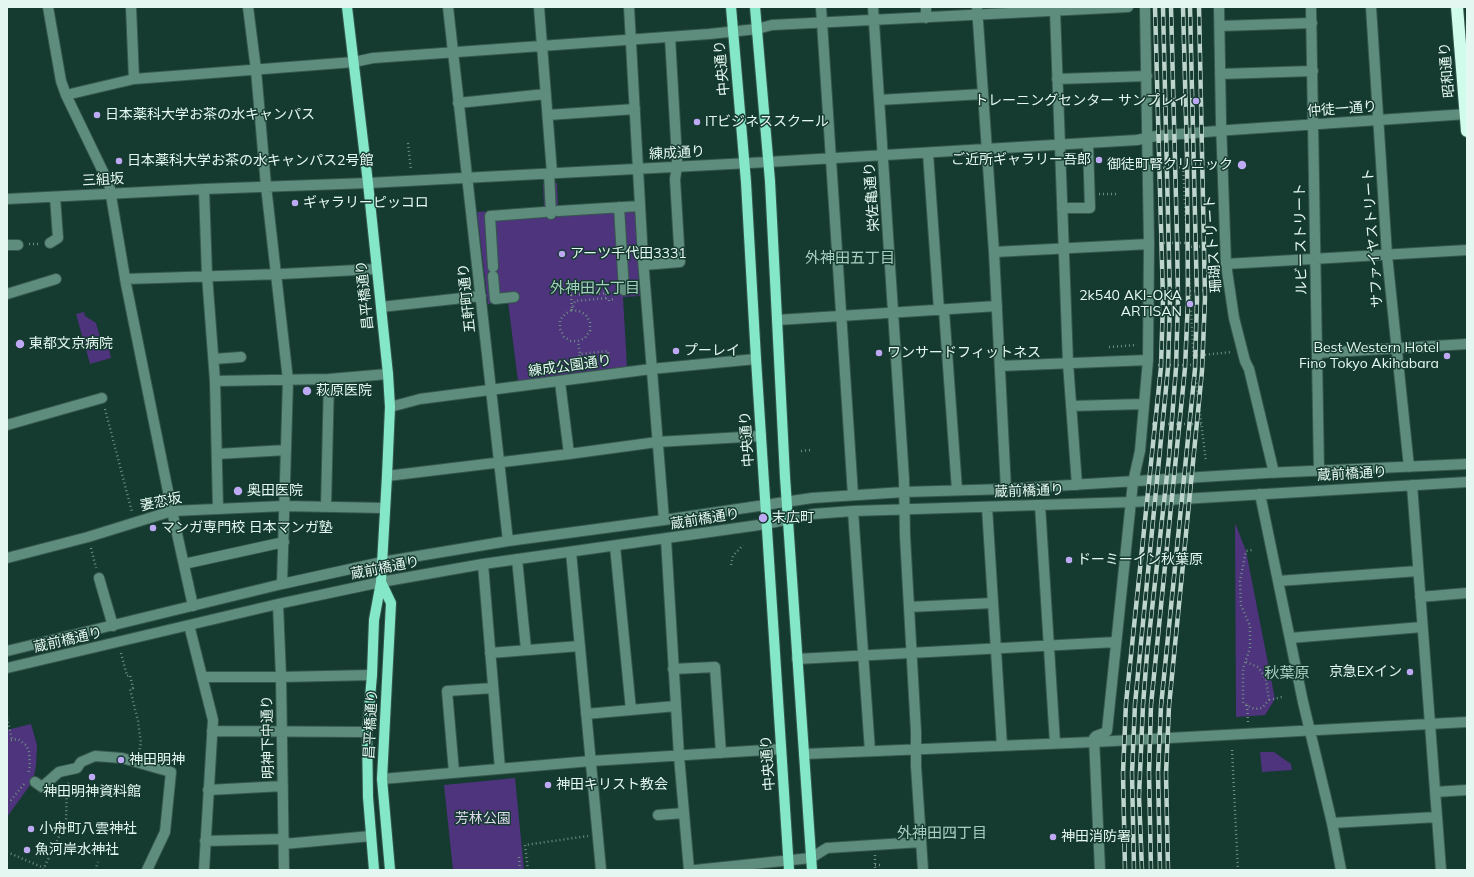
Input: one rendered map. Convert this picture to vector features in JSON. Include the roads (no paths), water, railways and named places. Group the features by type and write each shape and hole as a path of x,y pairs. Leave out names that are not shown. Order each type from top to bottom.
{"highway":[{"name":"昭和通り","path":"1457,7 1467,131"}],"main road":[{"name":"昌平橋通り","path":"347,7 368,182 388,374 390,407 381,582 374,620 372,674 367,732 368,798 374,870"},
{"name":"中央通り","path":"731,7 744,164 788,865"},
{"path":"755,7 768,162 788,519 812,870"},
{"name":"昌平橋通り","path":"381,582 391,603 382,778 390,870"}],"street":[{"path":"48,7 61,81 66,95 109,184 125,278 172,511 193,606"},
{"path":"131,7 134,79"},
{"path":"248,7 256,70 266,186 288,380 282,584"},
{"name":"五軒町通り","path":"448,7 508,541"},
{"path":"539,7 548,115 551,212"},
{"path":"629,7 651,369 664,520"},
{"path":"821,7 853,495"},
{"name":"栄佐亀通り","path":"873,7 894,312 922,870"},
{"path":"926,7 926,18"},
{"path":"66,95 134,79 354,62 373,58 733,32 757,29 772,25 926,18 977,11 1128,7"},
{"path":"1100,870 1094,738 1107,731 1133,482 1140,451 1148,363 1149,244 1145,7"},
{"name":"珊瑚ストリート","path":"1219,7 1221,131 1226,264 1234,318 1242,351 1249,369 1274,473"},
{"name":"ルビーストリート","path":"1311,7 1319,471"},
{"name":"サファイヤストリート","path":"1371,7 1387,255 1408,467"},
{"path":"1059,10 1057,79 1059,145 1068,363 1077,485"},
{"path":"977,11 994,252 1006,489"},
{"path":"1220,26 1312,23"},
{"path":"644,265 680,262 675,179 678,167 670,37"},
{"path":"1220,74 1313,71"},
{"path":"1057,79 1147,76"},
{"path":"458,103 546,94"},
{"path":"879,100 983,94"},
{"path":"548,115 635,109"},
{"name":"仲徒一通り","path":"1088,143 1137,140 1148,137 1221,131 1466,114"},
{"path":"1062,208 1090,208 1088,143"},
{"name":"練成通り","path":"368,182 744,164 1088,143"},
{"path":"928,153 957,490"},
{"name":"三組坂","path":"7,199 368,182"},
{"path":"204,189 207,275 215,381 218,508"},
{"path":"50,244 58,238 55,197"},
{"path":"514,297 495,299 490,216 640,206"},
{"path":"619,207 624,290"},
{"path":"994,252 1149,244"},
{"path":"7,245 18,245"},
{"path":"1226,264 1467,250"},
{"path":"125,278 276,274 376,268"},
{"path":"7,294 56,279"},
{"path":"381,307 481,296"},
{"path":"777,320 997,306"},
{"path":"1317,353 1467,344"},
{"path":"214,359 242,357"},
{"name":"練成公園通り","path":"390,407 420,399 491,391 651,369 756,359"},
{"path":"1000,366 1068,363 1148,363"},
{"path":"215,381 288,380 388,374"},
{"path":"326,507 329,378"},
{"path":"560,382 569,454"},
{"path":"7,425 102,398"},
{"path":"1071,406 1144,404"},
{"path":"387,476 657,442 760,436"},
{"path":"217,454 286,450"},
{"name":"蔵前橋通り","path":"7,651 282,584 382,562 508,541 812,498 904,492 1006,489 1274,473 1467,464"},
{"name":"蔵前橋通り","path":"7,668 278,604 381,582 483,564 766,524 813,514 904,509 1132,502 1467,482"},
{"path":"1412,485 1441,870"},
{"path":"1260,494 1309,730 1332,824 1341,870"},
{"path":"1040,505 1056,743"},
{"name":"妻恋坂","path":"7,558 88,537 172,511 284,506 385,508"},
{"path":"987,507 1002,746"},
{"path":"853,511 870,751"},
{"path":"666,539 679,756 689,870"},
{"path":"184,564 284,542"},
{"path":"615,546 631,710"},
{"path":"571,552 601,870"},
{"path":"517,559 526,649"},
{"path":"483,564 500,769"},
{"path":"1278,581 1418,570"},
{"path":"99,578 113,626"},
{"path":"1420,597 1467,593"},
{"path":"909,608 993,603"},
{"name":"明神下中通り","path":"278,604 281,677 284,870"},
{"path":"189,625 213,720 204,870"},
{"path":"1290,638 1422,627"},
{"path":"798,659 1116,642"},
{"path":"490,653 580,646"},
{"path":"673,669 715,667 721,753"},
{"path":"202,677 281,677 372,674"},
{"path":"454,772 447,691 493,688"},
{"path":"586,714 676,706"},
{"path":"804,754 1094,742 1467,722"},
{"path":"212,732 367,732"},
{"path":"382,778 591,761 781,749"},
{"path":"35,782 42,787 59,772 77,768 81,762 95,756 122,758 171,772 164,832 147,870"},
{"path":"208,790 283,786"},
{"path":"1435,792 1467,790"},
{"path":"658,815 684,813"},
{"path":"1332,824 1437,817"},
{"path":"205,841 284,842 371,836"},
{"path":"695,870 788,865 811,858 827,848 920,842"}],"railway":[{"path":"1125,870 1123,773 1126,703 1161,367 1163,300 1155,7"},
{"path":"1134,870 1132,773 1135,704 1168,368 1170,300 1163,7"},
{"path":"1142,870 1139,796 1143,705 1147,654 1169,457 1176,368 1178,299 1171,7"},
{"path":"1151,870 1149,773 1151,705 1185,368 1188,300 1187,155 1183,7"},
{"path":"1160,870 1158,773 1161,706 1195,369 1197,299 1190,7"},
{"path":"1168,870 1166,774 1169,706 1202,371 1205,298 1199,7"}],"place":[{"name":"トレーニングセンター サンプレイ","path":"1196,101"},
{"name":"日本薬科大学お茶の水キャンパス","path":"97,115"},
{"name":"ITビジネススクール","path":"697,122"},
{"name":"ご近所ギャラリー吾郎","path":"1099,160"},
{"name":"日本薬科大学お茶の水キャンパス2号館","path":"119,161"},
{"name":"御徒町腎クリニック","path":"1242,165"},
{"name":"ギャラリーピッコロ","path":"295,203"},
{"name":"アーツ千代田3331","path":"562,254"},
{"name":"2k540 AKI-OKA ARTISAN","path":"1190,304"},
{"name":"東都文京病院","path":"20,344"},
{"name":"プーレイ","path":"676,351"},
{"name":"ワンサードフィットネス","path":"879,353"},
{"name":"Best Western Hotel Fino Tokyo Akihabara","path":"1447,356"},
{"name":"萩原医院","path":"307,391"},
{"name":"奥田医院","path":"238,491"},
{"name":"末広町","path":"763,518"},
{"name":"マンガ専門校 日本マンガ塾","path":"153,528"},
{"name":"ドーミーイン秋葉原","path":"1069,560"},
{"name":"京急EXイン","path":"1410,672"},
{"name":"神田明神","path":"121,760"},
{"name":"神田明神資料館","path":"92,777"},
{"name":"神田キリスト教会","path":"548,785"},
{"name":"小舟町八雲神社","path":"31,829"},
{"name":"神田消防署","path":"1053,837"},
{"name":"魚河岸水神社","path":"27,850"}],"district":[{"name":"外神田五丁目","path":"850,258"},
{"name":"外神田六丁目","path":"595,288"},
{"name":"秋葉原","path":"1287,673"},
{"name":"外神田四丁目","path":"942,833"}],"park label":[{"name":"芳林公園","path":"483,819"}]}
